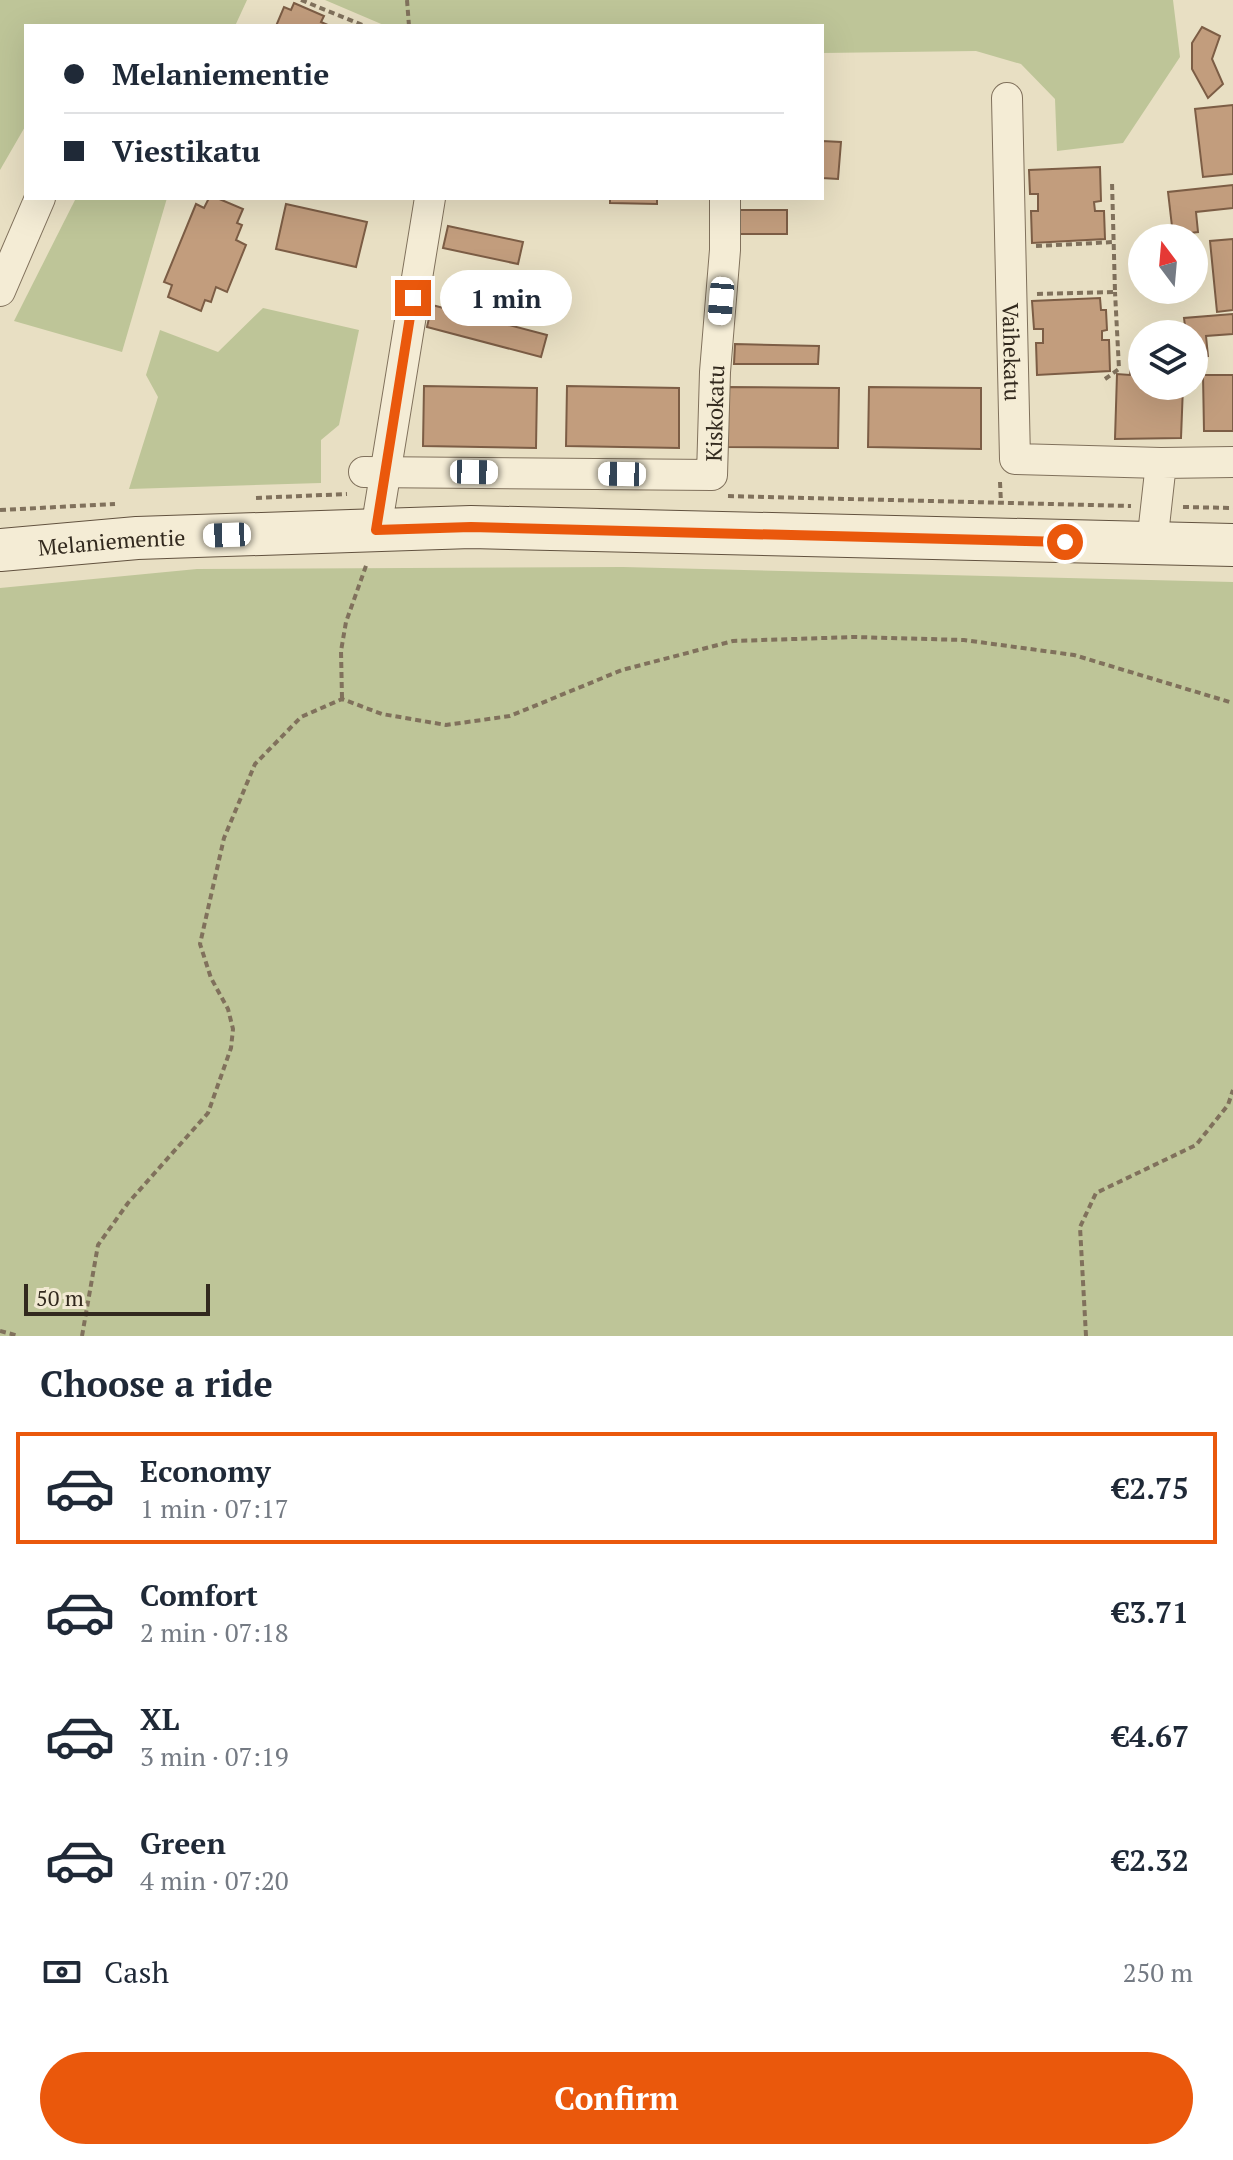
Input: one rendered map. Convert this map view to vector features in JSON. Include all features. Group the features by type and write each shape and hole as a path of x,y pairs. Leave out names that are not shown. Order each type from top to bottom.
{"main road":[{"name":"Melaniementie","path":"0,550 137,538 471,527 1233,545"}],"street":[{"name":"Vaihekatu","path":"1007,98 1015,459 1161,463"},
{"path":"0,291 39,200"},
{"path":"376,530 374,471 430,200"},
{"name":"Kiskokatu","path":"374,471 712,475 725,200"},
{"path":"1152,544 1161,463 1233,462"}],"path":[{"path":"301,0 360,24"},
{"path":"407,0 409,24"},
{"path":"1105,379 1119,369 1112,182"},
{"path":"1010,247 1114,242"},
{"path":"1010,295 1115,292"},
{"path":"342,699 341,651 346,622 360,587 376,530"},
{"path":"82,1336 98,1245 128,1203 208,1113 231,1048 233,1029 228,1009 211,978 200,944 229,826 255,764 301,717 342,699 382,714 446,725 510,716 622,670 733,641 854,637 964,640 1074,655 1233,703"},
{"path":"1086,1336 1080,1227 1096,1193 1196,1145 1228,1105 1233,1090"},
{"path":"0,1331 19,1336"}],"green space":[{"path":"0,0 247,0 236,24 24,24 24,128 0,170"},
{"path":"325,0 1173,0 1180,57 1123,143 1057,151 1055,99 1021,64 976,51 824,53 824,24 381,24"},
{"path":"75,200 166,200 122,352 14,321"},
{"path":"263,308 359,330 339,425 321,440 321,483 129,489 158,397 146,375 160,330 218,352"},
{"path":"623,567 1233,582 1233,1336 0,1336 0,588 197,569"}],"building":[{"path":"294,3 324,16 321,22 326,24 277,24 284,7 291,10"},
{"path":"1202,27 1220,36 1212,59 1223,84 1208,98 1192,69 1192,43"},
{"path":"1233,105 1233,174 1203,177 1195,109"},
{"path":"824,141 841,142 838,179 824,178"},
{"path":"1100,167 1101,201 1094,202 1095,211 1104,211 1105,239 1032,243 1031,211 1038,211 1038,194 1030,194 1029,170"},
{"path":"1233,185 1233,208 1196,212 1197,224 1172,224 1168,192"},
{"path":"208,200 222,200 243,209 237,223 242,225 236,240 246,245 227,292 216,287 211,302 205,300 201,311 168,297 172,285 164,282 196,204 204,208"},
{"path":"610,200 657,200 657,204 610,203"},
{"path":"286,204 367,222 356,267 276,249"},
{"path":"738,210 787,210 787,234 738,234"},
{"path":"448,226 523,242 518,264 443,248"},
{"path":"1233,239 1233,310 1217,312 1210,241"},
{"path":"1100,298 1101,310 1106,310 1107,330 1102,331 1102,340 1109,340 1110,371 1037,375 1036,343 1043,343 1043,329 1034,329 1032,301"},
{"path":"432,305 547,335 541,357 427,327"},
{"path":"1233,314 1233,334 1208,336 1208,320 1184,318"},
{"path":"735,344 819,346 818,364 734,364"},
{"path":"1117,374 1128,375 1128,400 1182,400 1181,438 1115,439"},
{"path":"1208,375 1233,375 1233,431 1204,431 1203,400 1208,400"},
{"path":"424,386 537,388 536,448 423,446"},
{"path":"567,386 679,388 679,448 566,446"},
{"path":"726,387 839,388 838,448 725,447"},
{"path":"869,387 981,388 981,449 868,447"}],"route":[{"path":"413,298 376,530 471,527 1065,542"}]}
